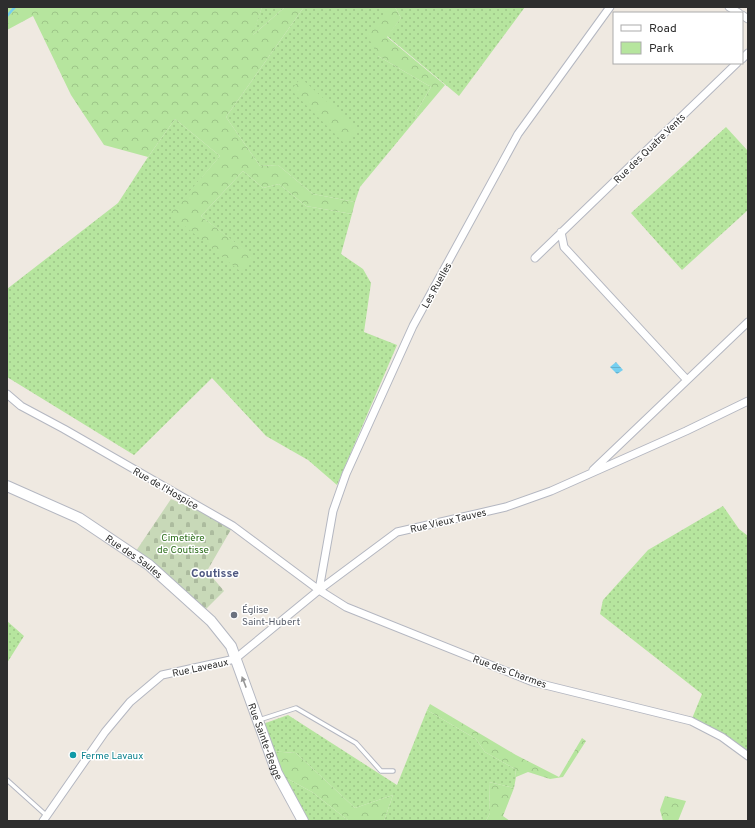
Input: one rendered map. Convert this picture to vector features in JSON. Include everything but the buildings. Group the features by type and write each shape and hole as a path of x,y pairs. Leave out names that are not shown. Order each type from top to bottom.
{"street":[{"name":"Les Ruelles","path":"319,590 333,511 346,474 413,326 518,134 610,7"},
{"name":"Rue des Quatre Vents","path":"535,258 736,64"},
{"path":"561,232 564,247 687,380"},
{"name":"Rue Vieux Tauves","path":"589,474 748,322"},
{"name":"Rue de l'Hospice","path":"7,394 20,406 64,429 233,526 319,590"},
{"name":"Rue Vieux Tauves","path":"235,659 319,590 397,532 506,507 551,491 686,431 748,401"},
{"name":"Rue des Saules","path":"7,486 79,518 149,566 211,621 231,646 235,659"},
{"name":"Rue des Charmes","path":"319,590 346,607 532,682 691,721 722,737 748,756"},
{"name":"Rue Sainte-Begge","path":"235,659 277,773 303,821"},
{"name":"Rue Laveaux","path":"45,818 105,732 130,702 156,680 162,676 179,671 235,659"}],"lane":[{"path":"258,721 296,708 356,743 381,771 393,771"},
{"path":"7,780 45,818"}],"green space":[{"path":"7,7 262,7 253,35 285,7 304,7 226,117 260,166 278,165 313,194 355,202 352,214 306,206 279,184 263,188 243,171 201,216 254,257 241,272 170,214 220,156 175,119 148,157 104,145 71,95 33,16 7,30"},
{"path":"262,7 285,7 252,36"},
{"path":"304,7 378,7 386,13 378,56 431,87 415,114 418,117 360,187 355,202 313,194 278,165 260,166 226,117"},
{"path":"378,7 395,7 401,18 387,37 445,85 418,117 415,114 431,87 378,56 367,35 385,14"},
{"path":"395,7 525,7 459,96 387,36 401,18"},
{"path":"301,78 358,130 345,144 291,90"},
{"path":"175,119 220,156 171,214 253,257 201,216 243,171 263,188 279,184 306,206 352,214 341,254 363,269 371,283 364,332 397,345 337,485 308,460 266,436 212,378 134,455 7,377 7,289 118,203"},
{"path":"726,127 748,151 748,210 682,270 631,213"},
{"name":"Cimetière de Coutisse","path":"171,499 233,526 207,571 224,591 205,610 136,551"},
{"path":"723,506 739,529 748,536 748,756 691,721 702,694 600,614 603,600 648,550"},
{"path":"7,621 24,636 7,663"},
{"path":"430,704 516,755 559,777 582,738 586,741 563,777 550,779 528,772 516,777 515,769 485,752 476,739 427,710"},
{"path":"427,710 476,739 485,752 515,769 516,777 514,788 489,782 490,813 486,821 384,821 393,795 355,808 296,753 269,751 260,725 288,715 397,785"},
{"path":"269,751 296,753 355,808 393,795 384,821 349,821 312,792 277,773"},
{"path":"277,773 312,792 349,821 303,821"},
{"path":"489,782 514,788 503,816 510,821 486,821 490,813"},
{"path":"665,796 686,801 678,821 663,821 660,810"}],"water":[{"path":"616,362 623,370 617,374 610,367"}],"waterway":[{"path":"7,16 15,7"}],"place":[{"name":"Église Saint-Hubert","path":"234,615"},
{"name":"Ferme Lavaux","path":"73,755"}],"district":[{"name":"Coutisse","path":"215,573"}]}
